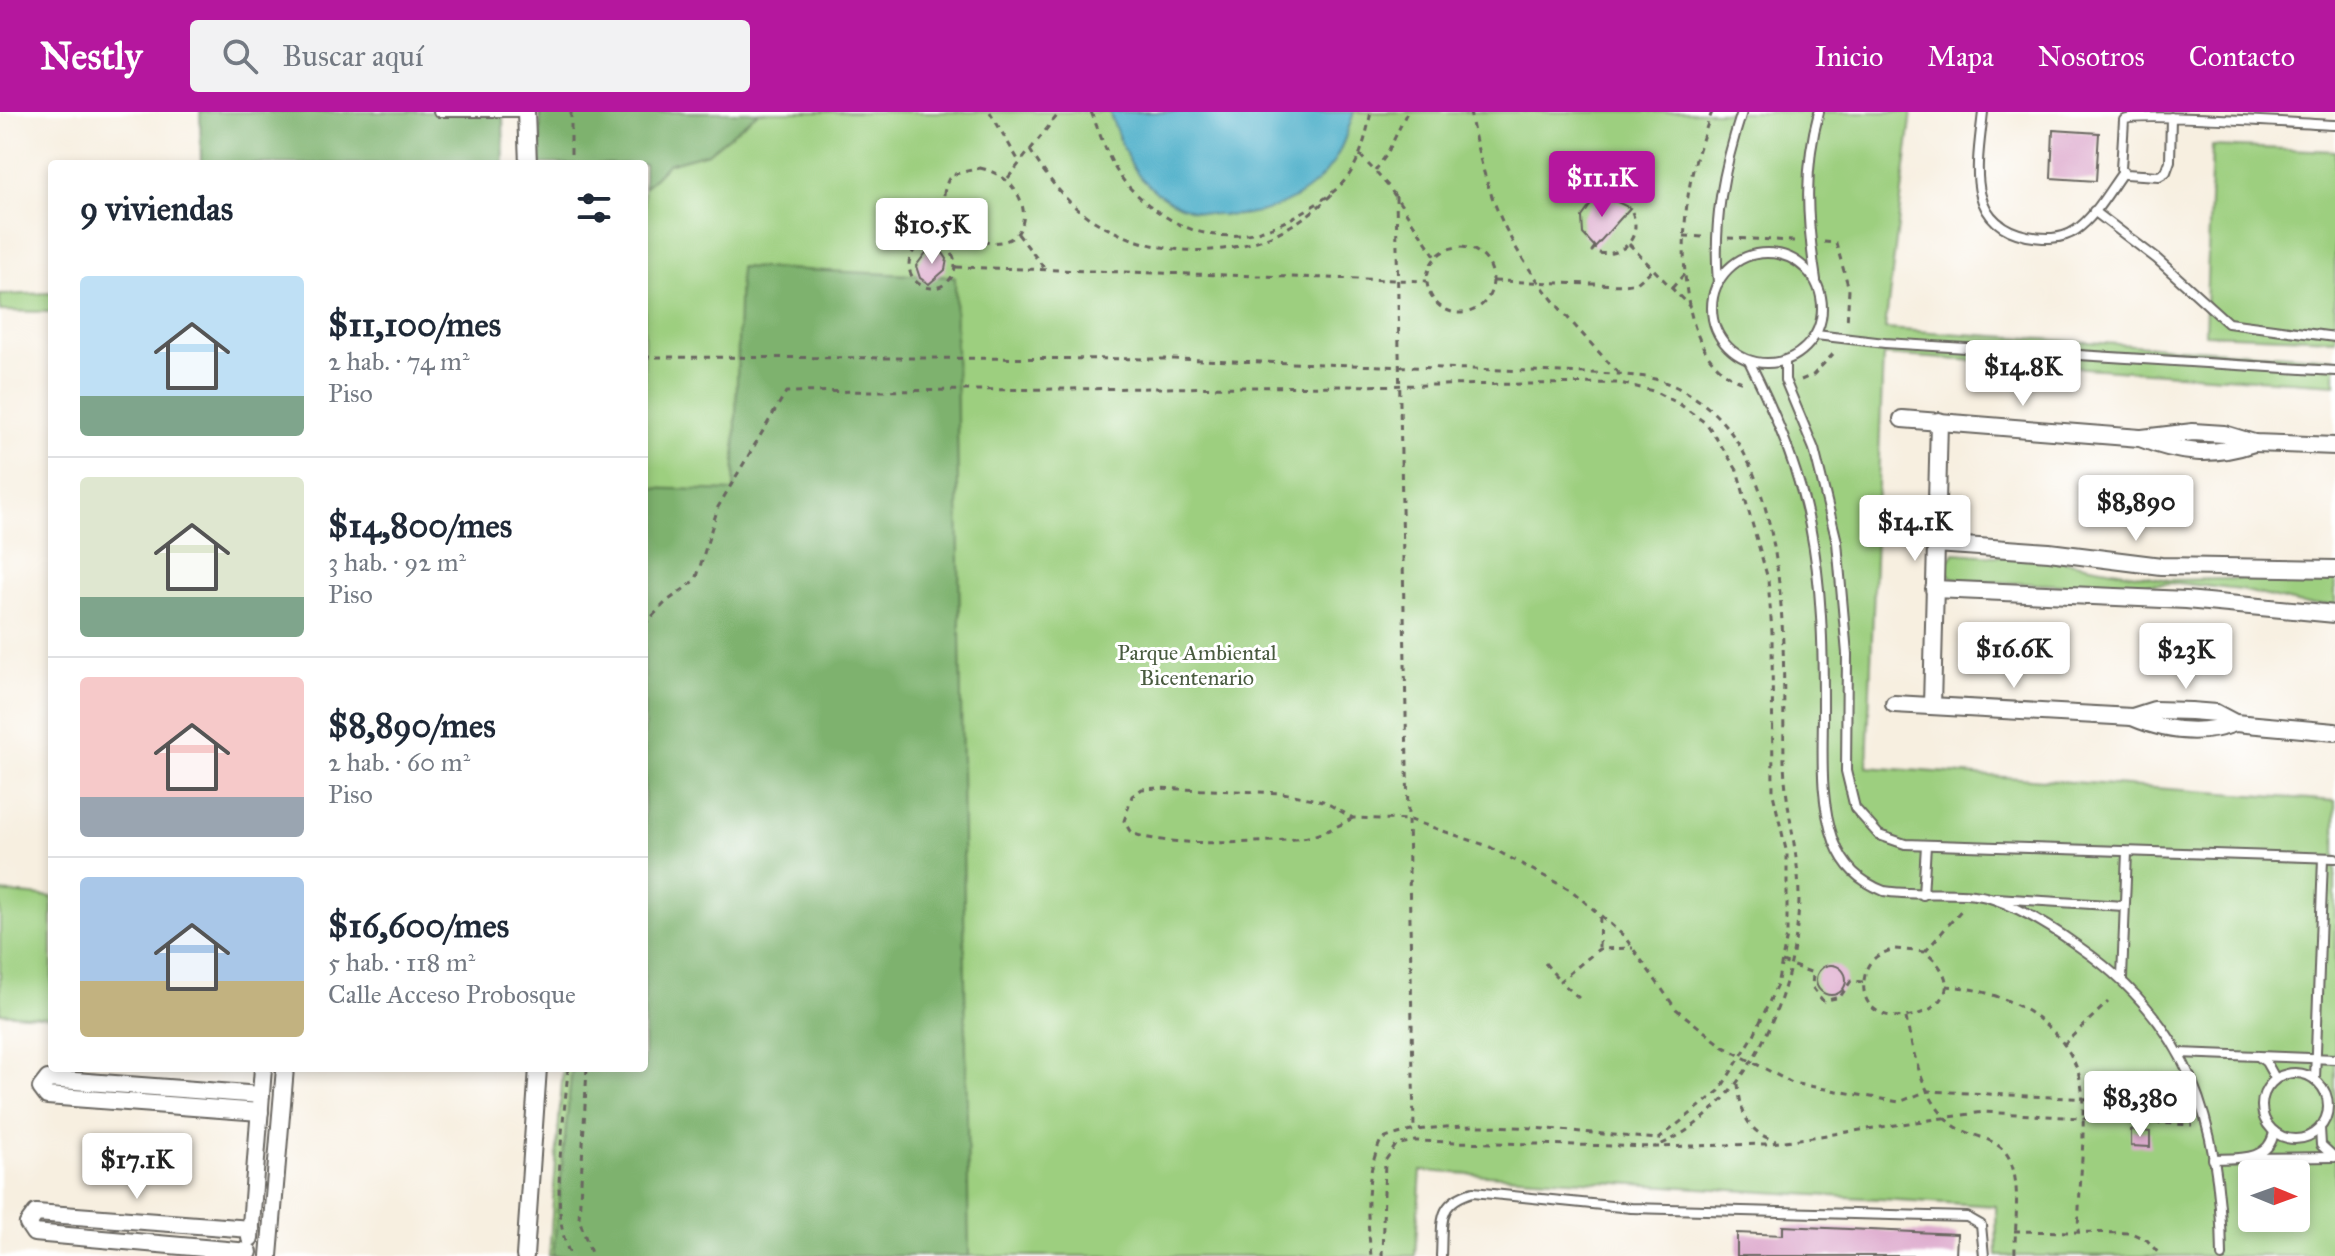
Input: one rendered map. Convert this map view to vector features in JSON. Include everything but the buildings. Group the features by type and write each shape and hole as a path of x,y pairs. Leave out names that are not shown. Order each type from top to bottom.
{"street":[{"path":"526,112 528,160"},
{"path":"1902,419 2140,438 2193,432 2224,434 2254,443 2335,446"},
{"path":"1932,706 1939,421"},
{"path":"1936,544 2049,552 2161,566 2335,569"},
{"path":"1934,589 2186,600 2335,614"},
{"path":"1894,704 2132,717 2154,710 2191,711 2216,713 2235,723 2335,732"},
{"path":"251,1229 36,1213 28,1224 34,1233 249,1254 256,1172 263,1072"},
{"path":"269,1256 285,1072"},
{"path":"525,1256 538,1072"},
{"path":"48,1079 261,1103 47,1096 41,1088 48,1079"},
{"path":"256,1172 276,1176"}],"lane":[{"path":"438,112 526,112"},
{"path":"1742,112 1721,187 1715,237 1718,283 1712,301 1717,329 1733,351 1749,361 1761,363 1785,361 1798,355 1816,335 1822,317 1822,298 1816,281 1811,242 1808,164 1819,112"},
{"path":"1983,112 1978,180 1992,221 2014,233 2050,238 2076,230 2123,172 2125,118 2171,117 2335,125"},
{"path":"2123,172 2159,176 2166,172 2170,161 2171,117"},
{"path":"2094,211 2157,259 2228,323 2335,337"},
{"path":"1718,283 1741,259 1775,253 1791,258 1816,281"},
{"path":"1816,335 2335,371"},
{"path":"1749,361 1790,448 1817,570 1823,645 1823,777 1832,834 1844,861 1868,884 1900,894 2124,906"},
{"path":"1785,361 1787,386 1814,449 1837,542 1847,654 1846,771 1855,808 1879,835 1891,842 1926,845 2335,858"},
{"path":"1923,895 1926,845"},
{"path":"2122,978 2127,852"},
{"path":"2315,1079 2323,858"},
{"path":"1991,897 2063,935 2122,978 2160,1020 2202,1103 2213,1159 2222,1256"},
{"path":"2179,1053 2335,1059"},
{"path":"2257,1056 2266,1062 2275,1078"},
{"path":"2334,1157 2324,1151 2319,1140 2322,1124 2331,1096 2315,1079 2295,1072 2275,1078 2263,1095 2263,1117 2274,1132 2300,1139 2322,1124 2335,1120"},
{"path":"2246,1158 2263,1151 2274,1132"},
{"path":"2213,1159 2334,1157"},
{"path":"1441,1256 1444,1211 1453,1198 1473,1192 1631,1208 1967,1217 1981,1225 1984,1256"}],"path":[{"path":"571,112 571,160"},
{"path":"990,112 1020,163"},
{"path":"1007,179 1060,112"},
{"path":"1091,112 1097,137 1133,191 1193,232 1221,238 1274,227 1317,204 1347,178"},
{"path":"1030,150 1063,196 1089,218 1120,234 1181,251 1249,246 1281,232 1314,212 1347,178 1360,155 1371,112"},
{"path":"1375,171 1387,154 1407,112"},
{"path":"1470,112 1486,186 1501,223 1537,283 1619,374"},
{"path":"1712,112 1692,171 1684,236 1690,307 1699,342 1715,364 1736,380 1762,387"},
{"path":"1360,155 1396,196 1436,257"},
{"path":"980,168 1007,179 1015,187 1022,207 1018,234 1004,244 979,242 963,234 945,210 942,196 951,175 980,168"},
{"path":"1396,196 1414,1130"},
{"path":"1595,247 1592,251 1612,254 1629,244 1636,229 1630,208"},
{"path":"949,249 963,234"},
{"path":"1018,234 1046,270"},
{"path":"1684,236 1836,243 1849,289 1845,338 1833,357 1813,375 1787,386"},
{"path":"933,242 949,249 956,267 949,282 935,289 919,285 910,273 910,258 919,246 933,242"},
{"path":"1629,244 1690,307"},
{"path":"1449,248 1470,248 1487,261 1493,281 1485,302 1476,309 1454,313 1434,302 1427,281 1436,257 1449,248"},
{"path":"956,267 1427,281"},
{"path":"1493,281 1625,285 1637,283 1653,269"},
{"path":"1671,288 1685,273"},
{"path":"648,357 1173,359 1619,374 1655,379 1700,404 1722,424 1748,459 1762,495 1781,580 1785,788 1797,851 1799,900 1785,990 1751,1062 1738,1084 1711,1115 1683,1136 1655,1147"},
{"path":"648,621 666,602 696,580 718,507 786,392 1620,383 1653,391 1678,403 1707,424 1737,470 1768,579 1772,632 1773,794 1787,854 1788,909 1777,985 1741,1056 1719,1091 1659,1139 1448,1126 1414,1130 1381,1140 1369,1167 1367,1214 1371,1256"},
{"path":"1353,818 1334,829 1300,838 1200,843 1140,836 1130,831 1124,821 1132,796 1142,789 1207,787 1305,796 1323,801 1353,818 1410,820 1488,846 1572,891 1633,948 1676,1009 1741,1056 1792,1083 1899,1102 1928,1091 2171,1103"},
{"path":"1925,952 1973,897"},
{"path":"1599,949 1600,915"},
{"path":"1560,981 1599,949 1633,948"},
{"path":"1912,949 1925,952 1943,971 1946,986 1935,1007 1906,1018 1892,1017 1870,1004 1863,982 1871,961 1883,952 1912,949"},
{"path":"1782,962 1813,973 1812,987 1823,1001 1840,997 1851,981 1863,982"},
{"path":"1545,963 1579,998"},
{"path":"1946,986 1986,993 2027,1010 2044,1022 2073,1062 2081,1098 2078,1232"},
{"path":"2063,1045 2108,1002"},
{"path":"1906,1018 1928,1091 1952,1124 1989,1140 2009,1159 2014,1177 2015,1256"},
{"path":"568,1072 559,1211 565,1244 571,1256"},
{"path":"587,1072 579,1219 592,1256"},
{"path":"1738,1084 1741,1113 1748,1126 1763,1138 1778,1142"},
{"path":"1382,1256 1385,1161 1396,1145 1452,1140 1655,1147 1778,1142 1947,1116 1999,1113 2208,1126"},
{"path":"2014,1231 2131,1233 2147,1240 2161,1256"}],"green space":[{"path":"200,112 503,112 504,160 201,160"},
{"path":"540,112 759,112 708,153 668,164 648,184 648,160 541,160"},
{"name":"Parque Ambiental Bicentenario","path":"546,112 1912,112 1885,329 2335,358 2335,384 1883,355 1867,767 2335,801 2335,1256 1997,1256 1996,1206 1421,1171 1415,1256 549,1256 563,1072 648,1072 648,160 636,160"},
{"path":"2212,146 2335,151 2335,339 2205,334"},
{"path":"740,267 955,277 969,1256 553,1256 572,1072 648,1072 648,488 734,491"},
{"path":"48,293 48,312 0,311 0,295"},
{"path":"1955,553 2063,561 2169,580 2335,577 2335,605 2301,604 2241,590 2177,583 2084,586 1972,581 1953,578 1947,573 1946,563"},
{"path":"0,892 48,897 48,1017 0,1013"}],"water":[{"path":"1109,112 1354,112 1337,157 1316,183 1295,198 1271,208 1246,214 1220,215 1194,211 1170,201 1149,186 1130,161"}]}
